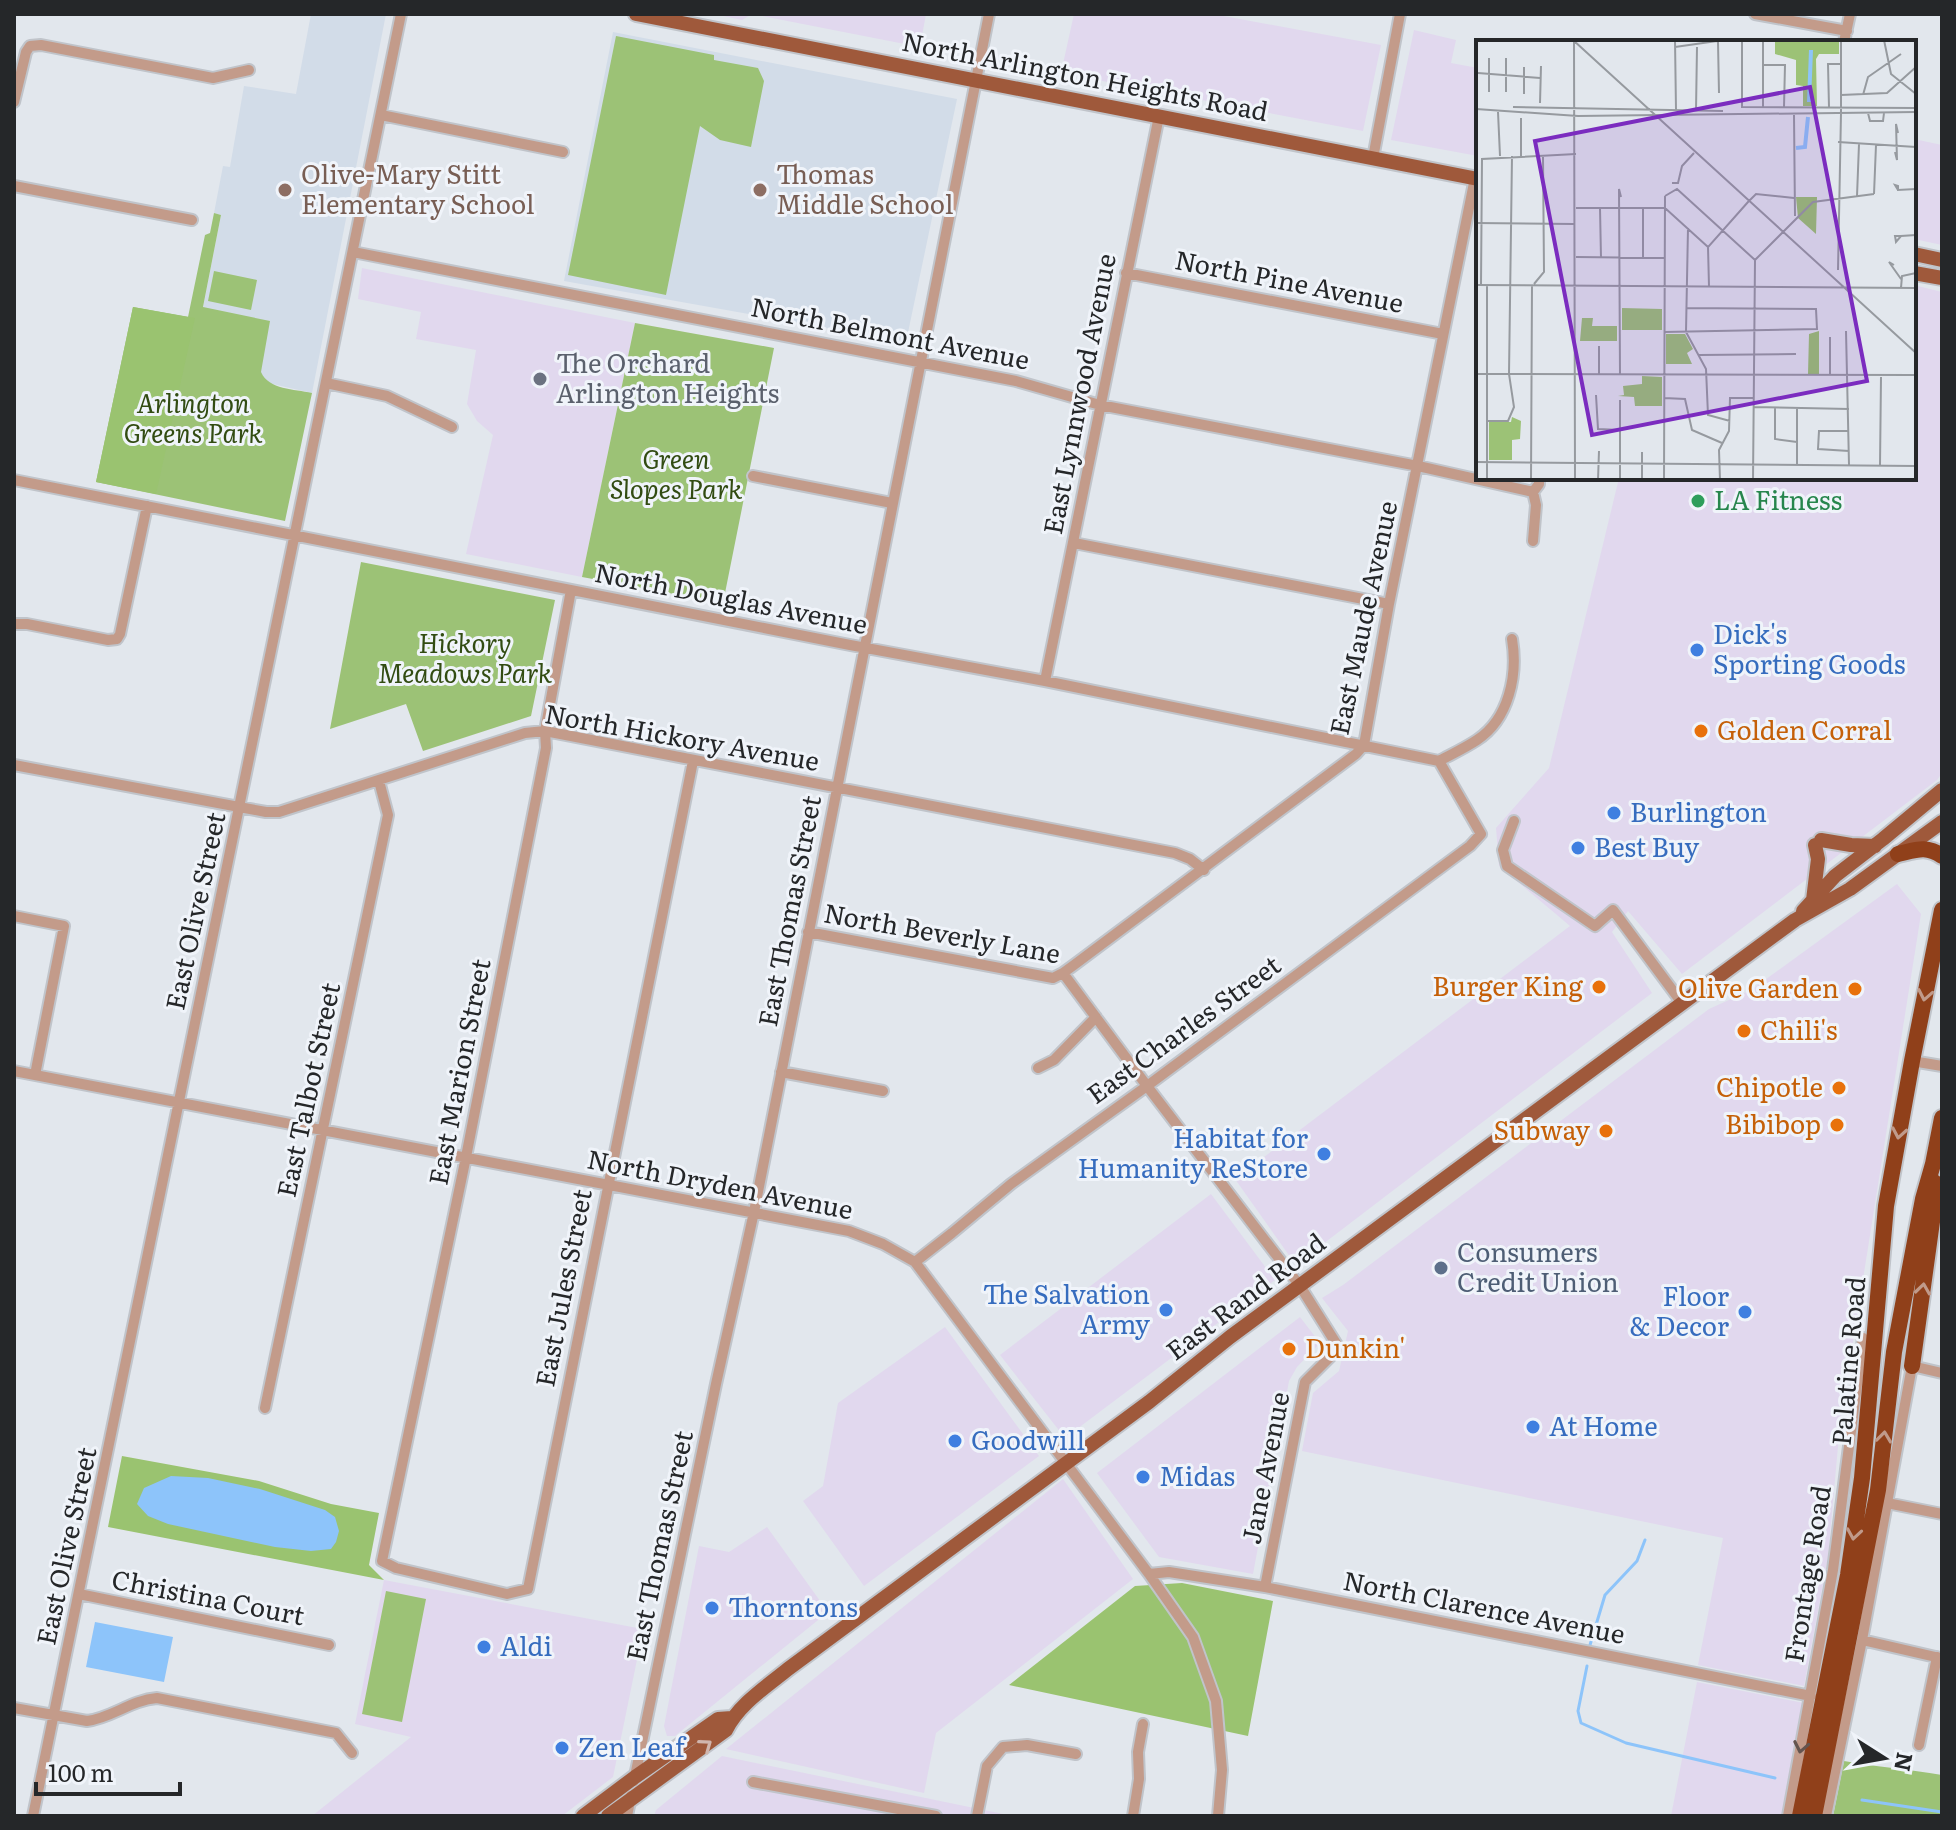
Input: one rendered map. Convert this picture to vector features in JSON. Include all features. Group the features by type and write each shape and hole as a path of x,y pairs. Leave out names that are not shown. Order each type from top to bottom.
{"highway":[{"path":"1898,854 1924,849 1942,856"},
{"name":"Palatine Road","path":"1800,1816 1848,1575 1862,1478 1886,1206 1942,910"},
{"name":"Palatine Road","path":"1814,1816 1878,1490 1897,1336 1942,1118"},
{"path":"1912,1366 1935,1200 1933,1164"},
{"path":"1863,1338 1886,1206"}],"main road":[{"name":"North Arlington Heights Road","path":"636,14 1476,178"},
{"path":"1916,254 1942,260"},
{"path":"1916,273 1942,278"},
{"name":"East Rand Road","path":"1795,920 1835,876 1942,790"},
{"name":"East Rand Road","path":"608,1816 726,1730 740,1708 788,1669 1300,1286 1795,920 1850,889 1942,822"},
{"path":"1813,900 1818,843 1875,846"},
{"name":"East Rand Road","path":"583,1816 718,1719 732,1718"}],"street":[{"name":"East Olive Street","path":"33,1816 401,14"},
{"name":"East Thomas Street","path":"627,1816 754,1212 989,14"},
{"path":"1373,158 1400,14"},
{"path":"1755,14 1846,37 1850,14"},
{"path":"14,102 30,46 41,45 213,78 249,70"},
{"path":"381,115 563,152"},
{"name":"East Lynnwood Avenue","path":"1045,681 1159,116"},
{"name":"East Maude Avenue","path":"1063,973 1204,870 1364,745 1389,604 1476,183"},
{"path":"14,186 192,220"},
{"name":"North Belmont Avenue","path":"353,252 1034,384 1100,405 1476,477"},
{"name":"North Pine Avenue","path":"1126,273 1443,334"},
{"path":"326,383 387,396 452,427"},
{"path":"753,476 892,503"},
{"name":"North Douglas Avenue","path":"14,480 1439,761"},
{"name":"North Belmont Avenue","path":"1494,480 1533,492"},
{"path":"1533,541 1536,505 1533,492 1539,480"},
{"path":"14,624 117,639 147,506"},
{"path":"1074,543 1389,604"},
{"name":"East Marion Street","path":"528,1589 507,1594 396,1568 382,1561 466,1157 546,748 545,731 571,590"},
{"path":"1439,761 1479,739 1494,725 1504,708 1511,685 1515,665 1512,639"},
{"name":"North Hickory Avenue","path":"14,765 279,812 525,733 545,731 1175,853 1190,859 1204,870"},
{"name":"East Jules Street","path":"528,1589 693,761"},
{"name":"East Charles Street","path":"915,1262 1011,1184 1470,846 1481,834 1439,761"},
{"name":"East Talbot Street","path":"265,1408 388,815 379,781"},
{"path":"1514,821 1503,850 1507,866 1595,926 1613,910 1682,1003"},
{"path":"14,916 64,926 35,1075"},
{"name":"North Beverly Lane","path":"808,932 1053,978 1063,973 1300,1286"},
{"path":"1038,1068 1054,1060 1096,1017"},
{"path":"1912,1061 1942,1066"},
{"name":"North Dryden Avenue","path":"14,1071 849,1231 883,1244 915,1262 1193,1637 1216,1701 1222,1770 1218,1816"},
{"path":"781,1072 883,1091"},
{"name":"Jane Avenue","path":"1265,1587 1305,1382 1339,1348 1300,1286"},
{"name":"Frontage Road","path":"1788,1816 1833,1570 1863,1338"},
{"path":"1826,1816 1912,1366 1942,1373"},
{"path":"1887,1503 1942,1514"},
{"name":"North Clarence Avenue","path":"1149,1574 1169,1572 1265,1587 1811,1696"},
{"name":"Christina Court","path":"79,1594 329,1645"},
{"path":"1862,1640 1939,1658 1919,1745"},
{"path":"14,1708 87,1721 99,1720 132,1703 157,1698 336,1733 352,1753"},
{"path":"1133,1816 1143,1724"},
{"path":"977,1816 987,1766 1003,1747 1027,1745 1076,1754"},
{"path":"753,1782 936,1816"}],"shaded area":[{"name":"Olive-Mary Stitt Elementary School","path":"311,14 386,14 312,393 268,383 203,308 221,215 214,213 223,166 230,167 244,86 296,94"},
{"path":"714,14 752,14 742,20"},
{"path":"752,14 926,14 920,47"},
{"path":"1074,14 1213,14 1381,45 1363,131 1061,73"},
{"path":"1414,30 1456,40 1451,63 1476,68 1476,156 1391,140"},
{"name":"Thomas Middle School","path":"613,32 957,99 906,342 564,281"},
{"path":"1916,139 1942,145 1942,245 1916,239"},
{"path":"362,268 635,323 582,577 466,554 493,435 477,421 467,404 476,350 416,339 421,312 358,299"},
{"path":"1916,286 1942,292 1942,773 1937,780 1682,974 1628,911 1612,932 1652,993 1302,1260 1293,1261 1235,1179 1570,926 1499,866 1496,828 1549,768 1619,480 1916,480"},
{"path":"1897,884 1921,914 1840,1424 1828,1557 1804,1686 1698,1665 1723,1538 1302,1451 1313,1393 1339,1371 1348,1331 1322,1298 1709,1009 1751,990"},
{"path":"1211,1194 1275,1280 1065,1438 1000,1355"},
{"path":"1300,1317 1320,1343 1297,1367 1289,1381 1253,1574 1159,1557 1097,1473"},
{"path":"945,1327 1039,1456 864,1586 803,1501 823,1486 838,1403"},
{"path":"1063,1479 1133,1579 936,1733 924,1793 726,1749"},
{"path":"767,1527 828,1612 675,1736 667,1736 664,1726 699,1546 729,1552"},
{"path":"384,1580 648,1630 640,1645 613,1777 562,1816 312,1816 411,1737 355,1724"},
{"path":"1697,1682 1804,1703 1782,1816 1671,1816"},
{"path":"722,1756 1013,1816 654,1816 656,1810"}],"green space":[{"path":"616,36 714,55 714,60 758,68 764,81 751,147 720,140 700,126 666,295 568,275"},
{"name":"Arlington Greens Park","path":"214,213 221,215 203,307 270,321 261,372 276,386 312,393 285,521 96,482 133,307 188,317 205,235 210,233"},
{"path":"214,271 257,280 251,310 208,301"},
{"path":"133,307 195,318 156,494 96,482"},
{"name":"Green Slopes Park","path":"635,323 774,348 723,603 582,577"},
{"name":"Hickory Meadows Park","path":"361,562 555,600 531,716 423,751 406,704 330,729"},
{"path":"122,1456 259,1481 331,1504 379,1513 369,1565 384,1580 108,1527"},
{"path":"1182,1583 1273,1601 1248,1736 1009,1685 1135,1586"},
{"path":"386,1591 426,1599 402,1722 362,1714"},
{"path":"1844,1761 1942,1775 1942,1816 1833,1816"}],"water":[{"path":"171,1476 208,1478 260,1489 325,1510 335,1517 339,1531 336,1542 331,1549 311,1551 275,1547 168,1524 148,1516 137,1504 144,1488"},
{"path":"95,1622 173,1637 164,1682 86,1667"}],"waterway":[{"path":"1590,1645 1605,1595 1637,1561 1645,1540"},
{"path":"1587,1666 1578,1711 1581,1723 1626,1743 1775,1778"},
{"path":"1862,1800 1942,1812"}],"place":[{"name":"Olive-Mary Stitt Elementary School","path":"285,190"},
{"name":"Thomas Middle School","path":"760,190"},
{"name":"The Orchard Arlington Heights","path":"540,379"},
{"name":"LA Fitness","path":"1698,501"},
{"name":"Dick's Sporting Goods","path":"1697,650"},
{"name":"Golden Corral","path":"1701,731"},
{"name":"Burlington","path":"1614,813"},
{"name":"Best Buy","path":"1578,848"},
{"name":"Burger King","path":"1599,987"},
{"name":"Olive Garden","path":"1855,989"},
{"name":"Chili's","path":"1744,1031"},
{"name":"Chipotle","path":"1839,1088"},
{"name":"Bibibop","path":"1837,1125"},
{"name":"Subway","path":"1606,1131"},
{"name":"Habitat for Humanity ReStore","path":"1324,1154"},
{"name":"Consumers Credit Union","path":"1441,1268"},
{"name":"The Salvation Army","path":"1166,1310"},
{"name":"Floor & Decor","path":"1745,1312"},
{"name":"Dunkin'","path":"1289,1349"},
{"name":"At Home","path":"1533,1427"},
{"name":"Goodwill","path":"955,1441"},
{"name":"Midas","path":"1143,1477"},
{"name":"Thorntons","path":"712,1608"},
{"name":"Aldi","path":"484,1647"},
{"name":"Zen Leaf","path":"562,1748"}]}
